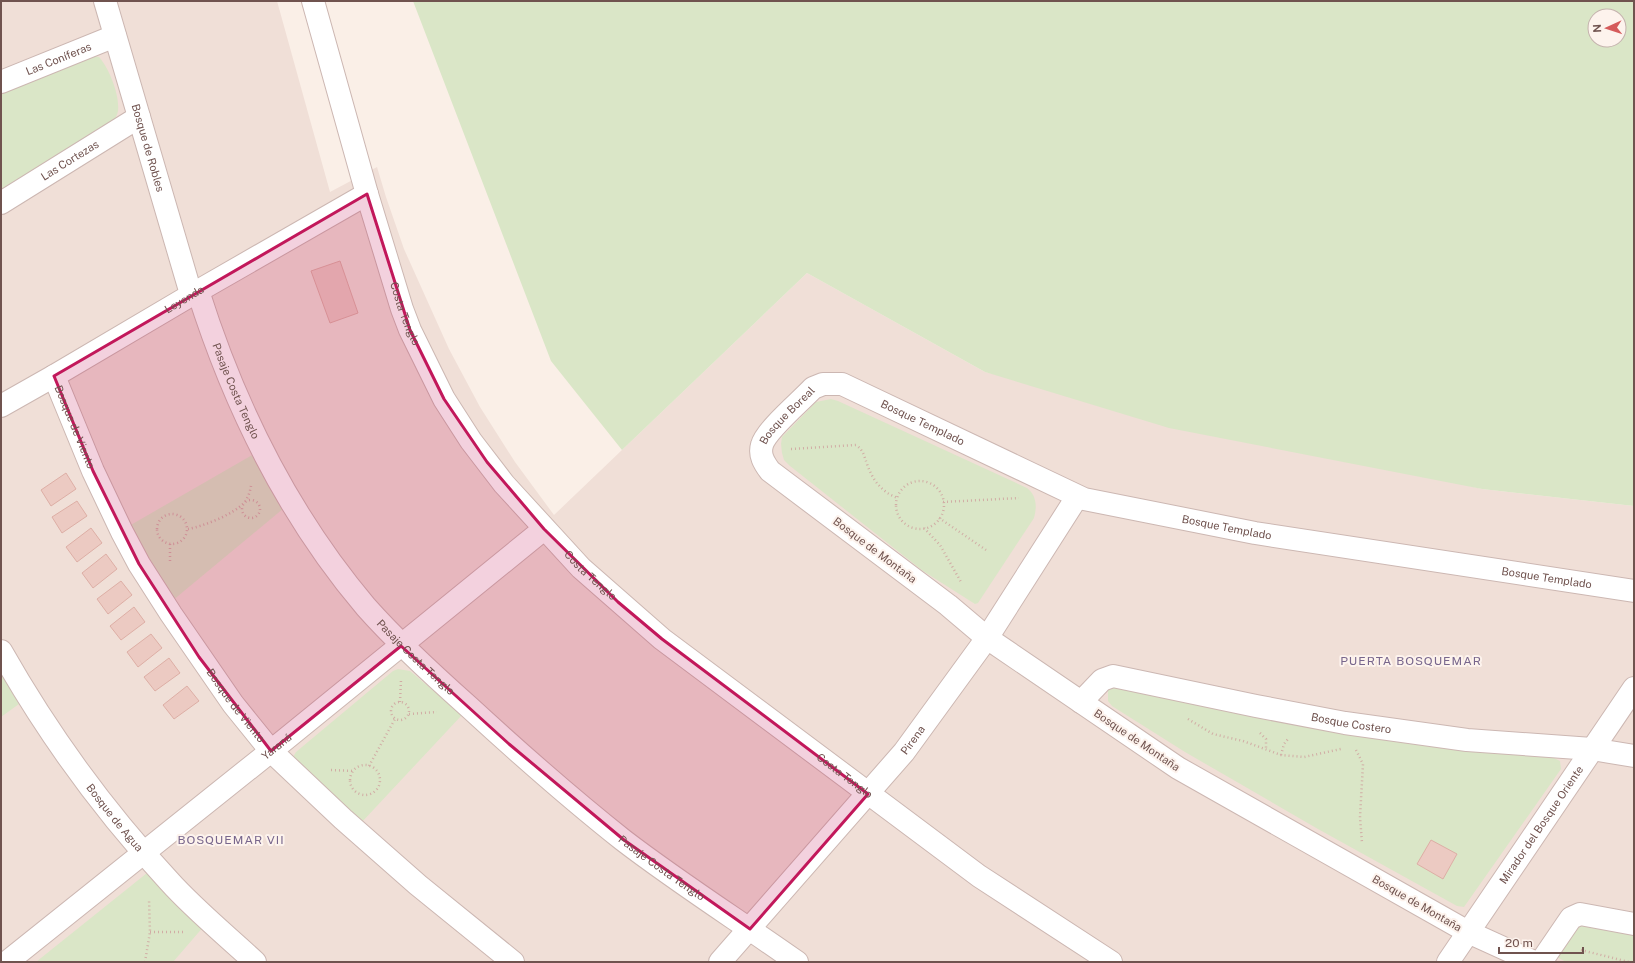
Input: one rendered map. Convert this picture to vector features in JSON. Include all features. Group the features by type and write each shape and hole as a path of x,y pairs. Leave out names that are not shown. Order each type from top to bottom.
{"street":[{"name":"Bosque de Robles","path":"105,1 139,117 194,293"},
{"name":"Costa Tenglo","path":"313,1 367,194 402,309 420,353 444,399 471,441 504,484 586,573 662,639 979,876 1111,962"},
{"name":"Las Coníferas","path":"1,82 115,36"},
{"name":"Las Cortezas","path":"1,203 139,117"},
{"name":"Leyenda","path":"1,406 367,194"},
{"name":"Pasaje Costa Tenglo","path":"194,293 231,384 262,449 294,506 333,563 366,606 401,646 509,744 624,840 797,962"},
{"name":"Bosque de Viento","path":"54,376 93,471 139,564 199,657 233,704 270,751 418,885 513,962"},
{"name":"Bosque Boreal","path":"770,471 761,456 762,446 767,435 814,388 823,384 842,384"},
{"name":"Bosque Templado","path":"842,384 1077,496 1102,503 1255,533 1634,591"},
{"name":"Bosque de Montaña","path":"770,471 948,605 987,638 1178,768 1468,932 1534,962"},
{"name":"Pirena","path":"720,962 904,752 987,638 1077,496"},
{"name":"Yaraná","path":"7,962 401,646 544,529"},
{"name":"Bosque de Agua","path":"1,651 32,704 56,740 98,797 143,852 170,882 255,962"},
{"name":"Bosque Costero","path":"1081,702 1102,680 1113,676 1256,706 1358,725 1466,740 1592,749 1634,756"},
{"name":"Mirador del Bosque Oriente","path":"1448,962 1634,688"},
{"path":"1542,962 1571,918 1575,915 1580,914 1634,924"}],"path":[{"path":"791,449 856,445 865,454 871,474 879,486 887,494 898,498"},
{"path":"188,529 207,524 237,508 243,503 250,499 258,502 260,506 259,514 251,518 244,515 242,511 243,503 249,492 262,449"},
{"path":"917,481 927,482 940,492 943,502 943,511 933,525 924,528 913,528 900,518 897,508 898,498 907,485 917,481"},
{"path":"943,502 1022,498"},
{"path":"171,514 181,516 185,520 188,529 183,541 175,544 170,544 163,541 157,531 159,521 163,517 171,514"},
{"path":"939,518 986,550"},
{"path":"924,528 940,545 962,584"},
{"path":"397,702 406,704 409,708 408,717 402,721 395,719 391,714 392,707 397,702"},
{"path":"1185,717 1213,734 1243,741 1281,755 1304,757 1348,748 1356,748"},
{"path":"369,766 395,719"},
{"path":"1358,725 1356,751 1363,764 1360,817 1362,843"},
{"path":"364,765 369,766 378,772 380,784 372,792 362,794 356,792 353,787 351,776 358,767 364,765"},
{"path":"146,962 150,932 149,894"},
{"path":"1577,949 1586,950 1629,962"}],"highlighted area":[{"path":"367,194 410,330 444,399 487,462 544,529 618,602 662,639 868,794 750,929 624,840 509,744 401,646 271,751 199,657 139,564 93,471 54,376"}],"shaded area":[{"path":"1,1 277,1 330,192 377,167 404,249 449,349 480,407 515,462 554,515 807,273 985,372 1482,489 1634,506 1634,962 1,962"}],"green space":[{"path":"413,1 1634,1 1634,506 1482,489 1169,428 985,372 807,273 622,450 551,361"},
{"path":"92,56 99,57 113,82 116,90 118,105 116,118 109,128 1,190 1,92"},
{"path":"831,399 1027,488 1033,495 1036,506 1034,518 978,603 975,604 923,571 784,460 781,444 782,437 816,402"},
{"path":"254,454 284,508 172,601 129,526"},
{"path":"398,669 410,671 462,715 361,823 293,757 296,752 393,671"},
{"path":"1,673 19,704 1,717"},
{"path":"1111,685 1419,743 1554,758 1560,761 1561,769 1464,907 1457,906 1318,829 1185,752 1112,706 1108,701 1108,690"},
{"path":"147,873 205,925 173,962 36,962"},
{"path":"1576,925 1634,935 1634,962 1566,962 1557,957"}],"building":[{"path":"340,261 358,313 330,323 311,271"},
{"path":"66,473 76,489 51,506 41,490"},
{"path":"77,501 87,516 62,533 52,517"},
{"path":"91,528 102,543 77,562 66,547"},
{"path":"106,554 117,569 93,588 82,573"},
{"path":"121,581 132,595 108,614 97,599"},
{"path":"134,607 145,622 121,640 110,626"},
{"path":"151,634 162,648 138,667 127,652"},
{"path":"169,658 180,673 155,691 144,677"},
{"path":"187,686 199,701 174,719 163,705"},
{"path":"1431,840 1457,854 1443,879 1417,864"}],"district":[{"name":"PUERTA BOSQUEMAR","path":"1411,661"},
{"name":"BOSQUEMAR VII","path":"231,840"}]}
